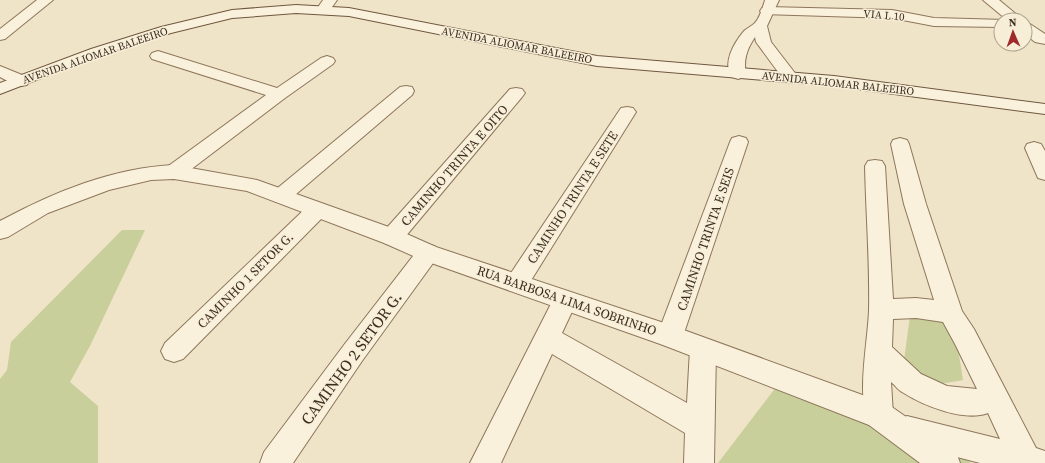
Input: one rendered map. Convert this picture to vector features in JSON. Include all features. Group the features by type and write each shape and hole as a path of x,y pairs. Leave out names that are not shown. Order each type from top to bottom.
{"street":[{"path":"0,36 46,0"},
{"path":"990,0 1006,12"},
{"name":"AVENIDA ALIOMAR BALEEIRO","path":"0,89 132,40 202,21 232,14 326,5 349,12 597,61 834,81 1045,109"},
{"path":"738,74 738,53 751,32 760,26 770,6"},
{"name":"VIA L 10","path":"770,6 892,14 934,22 993,23"},
{"path":"760,26 764,42 790,77"},
{"path":"1033,32 1043,39"},
{"path":"746,40 764,42"},
{"path":"158,56 279,94"},
{"path":"174,172 279,94 327,61"},
{"path":"0,71 21,81"},
{"path":"282,196 406,91"},
{"name":"CAMINHO TRINTA E OITO","path":"392,237 516,93"},
{"name":"CAMINHO TRINTA E SETE","path":"517,283 627,112"},
{"name":"CAMINHO TRINTA E SEIS","path":"670,336 739,142"},
{"path":"900,144 915,204 951,314 965,337 994,395 1033,461"},
{"path":"1034,148 1045,173"},
{"path":"875,166 881,310 877,372 890,422 1033,461"},
{"name":"RUA BARBOSA LIMA SOBRINHO","path":"0,230 41,208 104,184 151,173 174,172 250,185 392,237 428,253 517,283 565,302 670,336 890,422 945,463"},
{"name":"CAMINHO 1 SETOR G.","path":"174,351 317,210"},
{"name":"CAMINHO 2 SETOR G.","path":"275,463 353,353 428,253"},
{"path":"485,463 565,302"},
{"path":"881,310 910,307 951,314"},
{"path":"547,338 700,426"},
{"path":"698,463 703,349"},
{"path":"878,351 911,383 945,399 980,403 994,395"}],"green space":[{"path":"122,230 145,230 90,346 70,382 98,406 98,463 0,463 0,379 7,370 11,342"},
{"path":"910,316 944,322 955,330 963,380 943,383 930,381 918,374 904,360"},
{"path":"783,378 922,423 971,463 718,463"}]}
